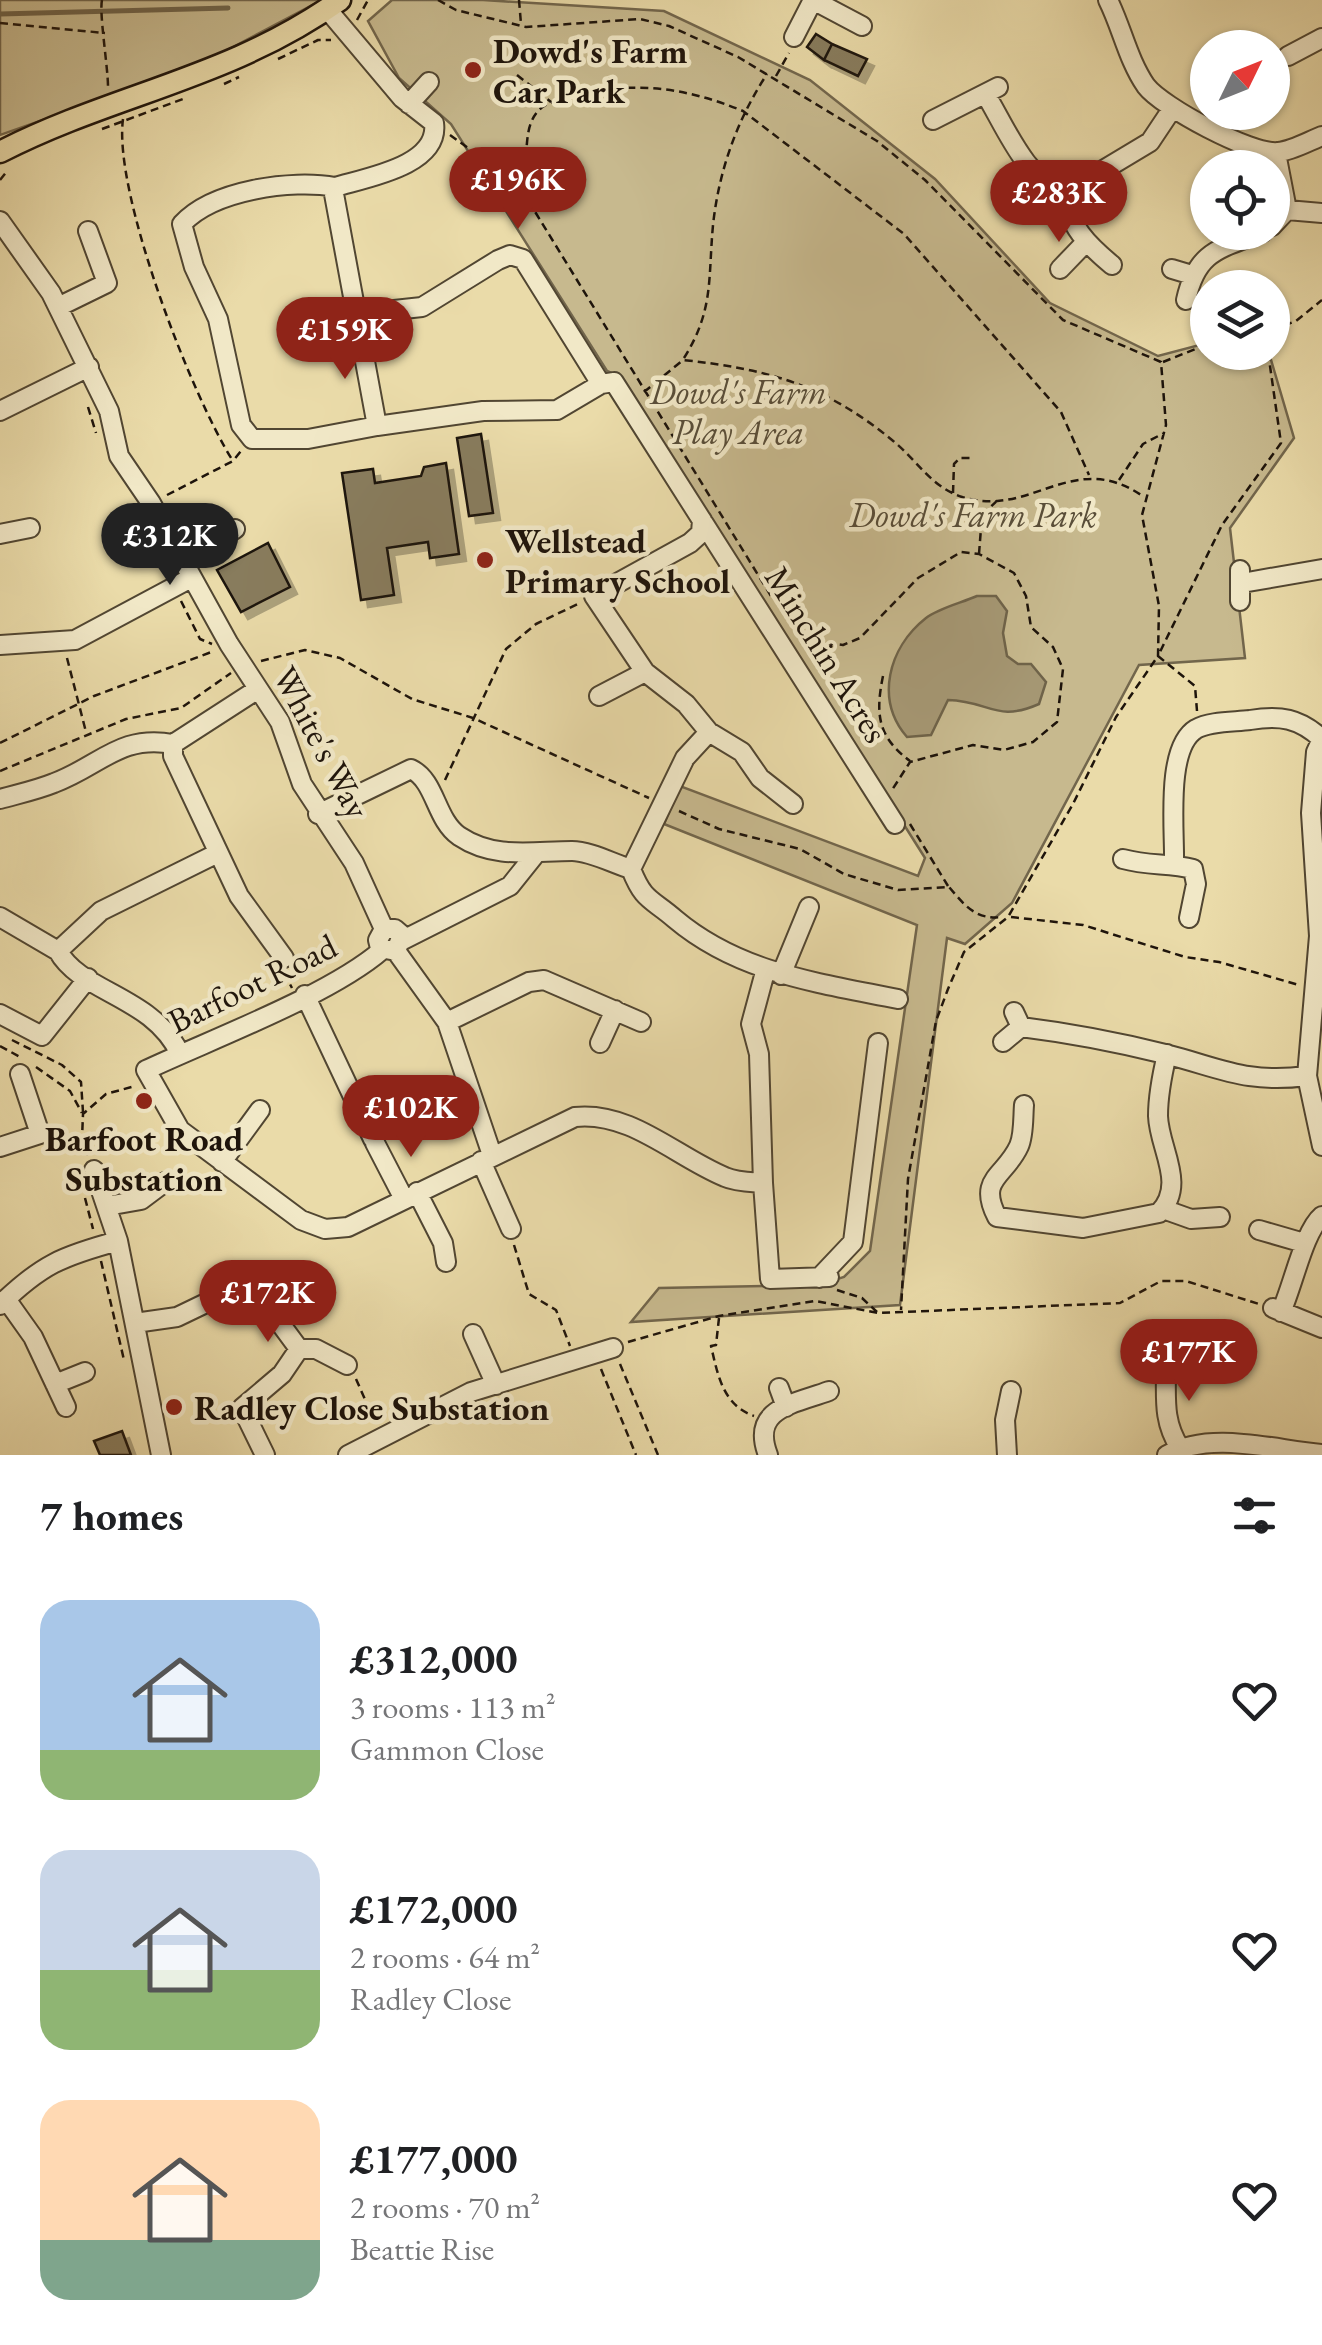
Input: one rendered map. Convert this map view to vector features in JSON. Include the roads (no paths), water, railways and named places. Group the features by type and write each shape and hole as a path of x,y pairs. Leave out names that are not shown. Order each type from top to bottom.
{"main road":[{"path":"0,152 63,123 131,102 252,53 333,4"}],"street":[{"path":"794,37 813,0 862,26"},
{"path":"1114,2 1135,68 1149,90 1172,109 1241,143 1268,150"},
{"path":"333,4 343,29 408,104 434,123 431,144 402,166 336,187 311,182 239,196 193,212 182,224 194,267 218,319 242,425 252,439 308,439 483,411 557,410 601,384 523,258 510,255 422,308 358,314"},
{"path":"1290,55 1320,47"},
{"path":"408,104 429,82"},
{"path":"933,120 992,91 1033,172 1049,188 1065,193 1150,142 1172,109"},
{"path":"1282,150 1322,136"},
{"path":"336,187 334,210 346,245 377,426"},
{"path":"1065,193 1066,208 1085,243 1112,265"},
{"path":"1290,210 1322,213"},
{"name":"White's Way","path":"0,221 58,307 109,411 119,456 152,503 229,644 280,722 318,814 354,863 384,929 396,929 394,947 446,1022 510,1229"},
{"path":"58,307 106,283 88,231"},
{"path":"1060,269 1085,243"},
{"path":"1197,270 1216,250"},
{"path":"1172,270 1190,274"},
{"path":"1186,300 1190,283"},
{"path":"0,411 89,366"},
{"name":"Minchin Acres","path":"601,384 614,382 630,402 895,824"},
{"path":"702,520 700,533 690,543 594,596 645,672 686,704 709,732 742,752 760,778 793,804"},
{"path":"0,534 30,528"},
{"path":"0,645 75,640 187,570 235,529"},
{"path":"1241,584 1322,570"},
{"path":"600,696 645,672"},
{"path":"0,799 57,782 129,744 146,739 173,744 258,688"},
{"path":"1189,918 1196,884 1184,866 1176,757 1184,739 1199,727 1291,718 1322,739 1316,752 1311,813 1319,936 1307,1076 1322,1146"},
{"path":"631,870 693,744 709,732"},
{"path":"173,744 173,756 239,896 284,958"},
{"path":"318,814 410,769 426,782 442,818 459,836 495,849 534,856 575,850 631,870 642,895 653,907 671,915 693,936 773,973 898,1000"},
{"path":"58,951 101,912 218,853"},
{"name":"Barfoot Road","path":"222,1162 180,1130 149,1076 180,1054 367,963 510,886 534,856"},
{"path":"1124,859 1151,867 1184,866"},
{"path":"809,906 750,1024 758,1054 770,1279 825,1277 853,1242 878,1042"},
{"path":"0,917 58,951 88,978 162,1024 180,1054"},
{"path":"0,1014 42,1036 88,978"},
{"path":"446,1022 528,982 544,980 641,1022"},
{"path":"301,996 374,1141 443,1242 446,1262"},
{"path":"600,1043 615,1010"},
{"path":"1003,1042 1017,1019 1266,1082 1307,1076"},
{"path":"1024,1105 1020,1145 1009,1159 985,1174 988,1200 997,1217 1011,1222 1083,1228 1135,1220 1163,1208 1170,1194 1171,1162 1158,1121 1167,1054"},
{"path":"0,1147 40,1134 20,1074"},
{"path":"260,1110 222,1162 301,1220 325,1229 348,1226 575,1117 588,1116 641,1131 728,1179 763,1183"},
{"path":"94,1170 118,1241 161,1455"},
{"path":"108,1206 140,1200 165,1182"},
{"path":"1163,1208 1191,1219 1220,1217"},
{"path":"1322,1216 1312,1224 1285,1317 1322,1328"},
{"path":"1259,1230 1304,1248"},
{"path":"66,1408 29,1317 3,1302 24,1279 45,1265 118,1241"},
{"path":"134,1323 177,1317 231,1290 244,1292 271,1311 298,1348"},
{"path":"473,1334 496,1384"},
{"path":"298,1348 316,1349 347,1365"},
{"path":"265,1455 242,1408 282,1374 298,1348"},
{"path":"348,1455 496,1384 604,1351"},
{"path":"1186,1370 1158,1368 1174,1451 1212,1442 1322,1454"},
{"path":"55,1384 85,1372"},
{"path":"780,1388 786,1407"},
{"path":"768,1455 761,1438 767,1420 786,1407 829,1391"},
{"path":"1007,1455 1000,1420 1010,1391"}],"waterway":[{"path":"0,14 228,8"}],"place":[{"name":"Dowd's Farm Car Park","path":"473,70"},
{"name":"Wellstead Primary School","path":"485,560"},
{"name":"Barfoot Road Substation","path":"144,1101"},
{"name":"Radley Close Substation","path":"174,1407"}],"park label":[{"name":"Dowd's Farm Play Area","path":"738,411"},
{"name":"Dowd's Farm Park","path":"973,514"}]}
